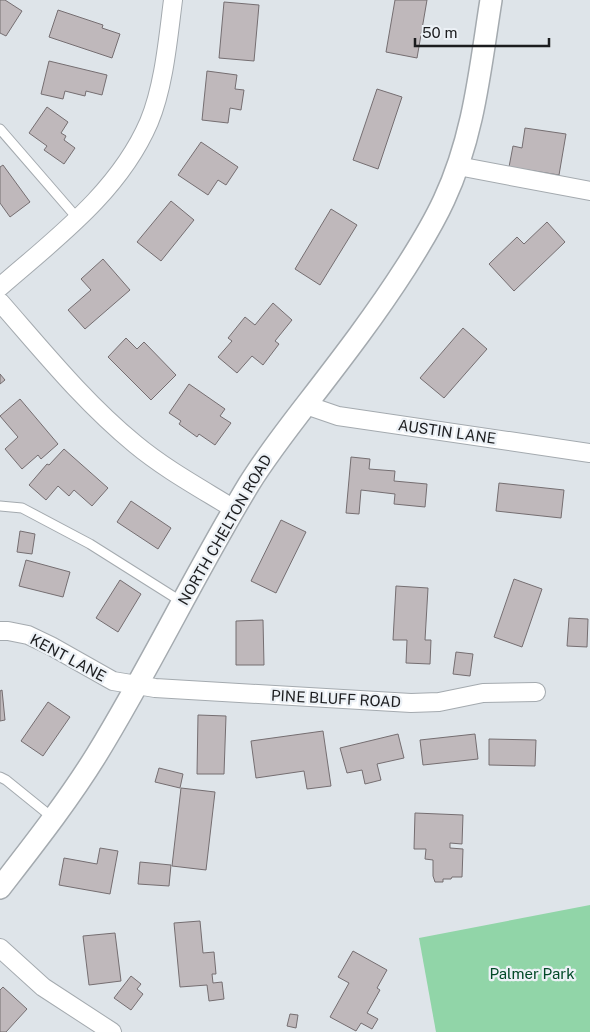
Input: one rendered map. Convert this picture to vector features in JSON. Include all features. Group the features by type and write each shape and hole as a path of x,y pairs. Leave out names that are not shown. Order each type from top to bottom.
{"street":[{"path":"0,287 78,219 98,199 113,181 132,152 148,123 162,78 173,0"},
{"name":"NORTH CHELTON ROAD","path":"0,888 72,792 93,760 234,509 268,453 354,343 426,236 458,166 469,131 491,0"},
{"path":"458,166 590,191"},
{"path":"0,302 78,390 112,424 136,445 170,470 234,509"},
{"name":"AUSTIN LANE","path":"306,404 338,416 590,453"},
{"name":"KENT LANE","path":"0,631 28,636 113,681 136,685"},
{"name":"PINE BLUFF ROAD","path":"136,685 155,688 411,703 439,702 483,693 536,692"},
{"path":"0,948 43,986 112,1032"}],"lane":[{"path":"0,129 78,219"},
{"path":"0,506 22,508 90,544 182,603"},
{"path":"0,778 53,818"}],"green space":[{"name":"Palmer Park","path":"590,905 590,1032 436,1032 419,938"}],"building":[{"path":"0,0 5,0 22,11 6,36 0,33"},
{"path":"395,0 427,0 417,58 386,52"},
{"path":"224,2 259,5 254,61 219,58"},
{"path":"58,10 103,25 102,28 120,34 112,58 49,37"},
{"path":"49,61 107,75 102,95 86,91 85,96 65,91 63,99 41,94"},
{"path":"207,71 237,75 235,89 244,90 241,110 230,108 228,123 202,120"},
{"path":"377,89 402,97 378,169 353,160"},
{"path":"47,107 68,122 61,133 66,136 64,140 75,148 64,164 44,150 47,146 29,133"},
{"path":"525,128 566,134 559,175 509,167 513,146 522,148"},
{"path":"201,142 238,167 226,185 218,180 208,195 178,175"},
{"path":"3,165 30,202 10,217 0,203 0,167"},
{"path":"171,201 194,220 161,261 137,242"},
{"path":"331,209 357,225 320,285 295,269"},
{"path":"547,222 565,242 514,291 489,264 517,237 524,244"},
{"path":"103,259 130,290 85,329 68,310 91,290 81,279"},
{"path":"273,303 292,320 275,341 279,344 263,365 252,356 237,373 218,357 232,341 228,338 245,317 255,325"},
{"path":"463,328 487,349 444,398 420,378"},
{"path":"126,338 137,349 144,342 176,375 151,400 108,357"},
{"path":"0,374 5,380 0,384"},
{"path":"189,384 225,409 220,416 231,423 215,445 199,434 197,437 179,424 181,421 169,413"},
{"path":"20,399 58,444 41,459 38,455 22,469 5,449 18,437 0,416"},
{"path":"64,449 108,488 92,506 74,490 69,496 58,486 46,500 29,485 47,464 49,465"},
{"path":"351,457 370,459 369,469 395,471 394,481 427,484 425,507 394,504 395,494 361,490 359,514 346,513"},
{"path":"499,483 564,490 561,518 496,511"},
{"path":"131,501 171,528 158,549 117,522"},
{"path":"281,520 306,532 276,593 251,581"},
{"path":"20,531 35,534 32,554 17,552"},
{"path":"26,560 70,572 63,597 19,586"},
{"path":"514,579 542,589 522,647 494,637"},
{"path":"120,580 141,594 118,632 96,618"},
{"path":"396,586 428,588 425,640 431,640 430,664 406,663 407,640 393,640"},
{"path":"569,618 588,619 587,647 567,646"},
{"path":"263,620 264,665 236,665 236,621"},
{"path":"456,652 473,654 470,676 453,674"},
{"path":"2,690 5,720 0,721 0,691"},
{"path":"48,702 70,717 43,756 21,741"},
{"path":"198,715 226,716 224,774 197,774"},
{"path":"323,731 331,786 307,789 304,771 256,778 251,741"},
{"path":"398,734 404,758 377,764 381,780 365,784 362,770 347,773 340,748"},
{"path":"475,734 478,759 423,765 420,740"},
{"path":"489,739 536,740 535,766 489,765"},
{"path":"159,768 183,774 180,788 155,782"},
{"path":"181,788 215,792 206,870 172,866"},
{"path":"415,813 463,815 462,844 450,843 450,848 463,849 462,877 452,877 451,879 443,879 443,882 435,882 433,860 425,859 426,849 414,849"},
{"path":"100,848 118,851 110,894 59,885 64,858 97,864"},
{"path":"140,862 171,865 169,886 138,884"},
{"path":"200,921 203,953 214,952 216,974 212,974 213,983 222,982 224,999 209,1001 207,985 180,987 174,923"},
{"path":"115,933 121,981 89,985 83,936"},
{"path":"353,951 387,970 377,988 380,990 367,1013 378,1019 372,1029 361,1023 356,1031 330,1017 349,983 338,977"},
{"path":"131,976 141,984 137,989 143,994 131,1010 114,998"},
{"path":"3,987 27,1009 6,1032 0,1032 0,990"},
{"path":"290,1014 298,1015 296,1028 287,1026"}]}
